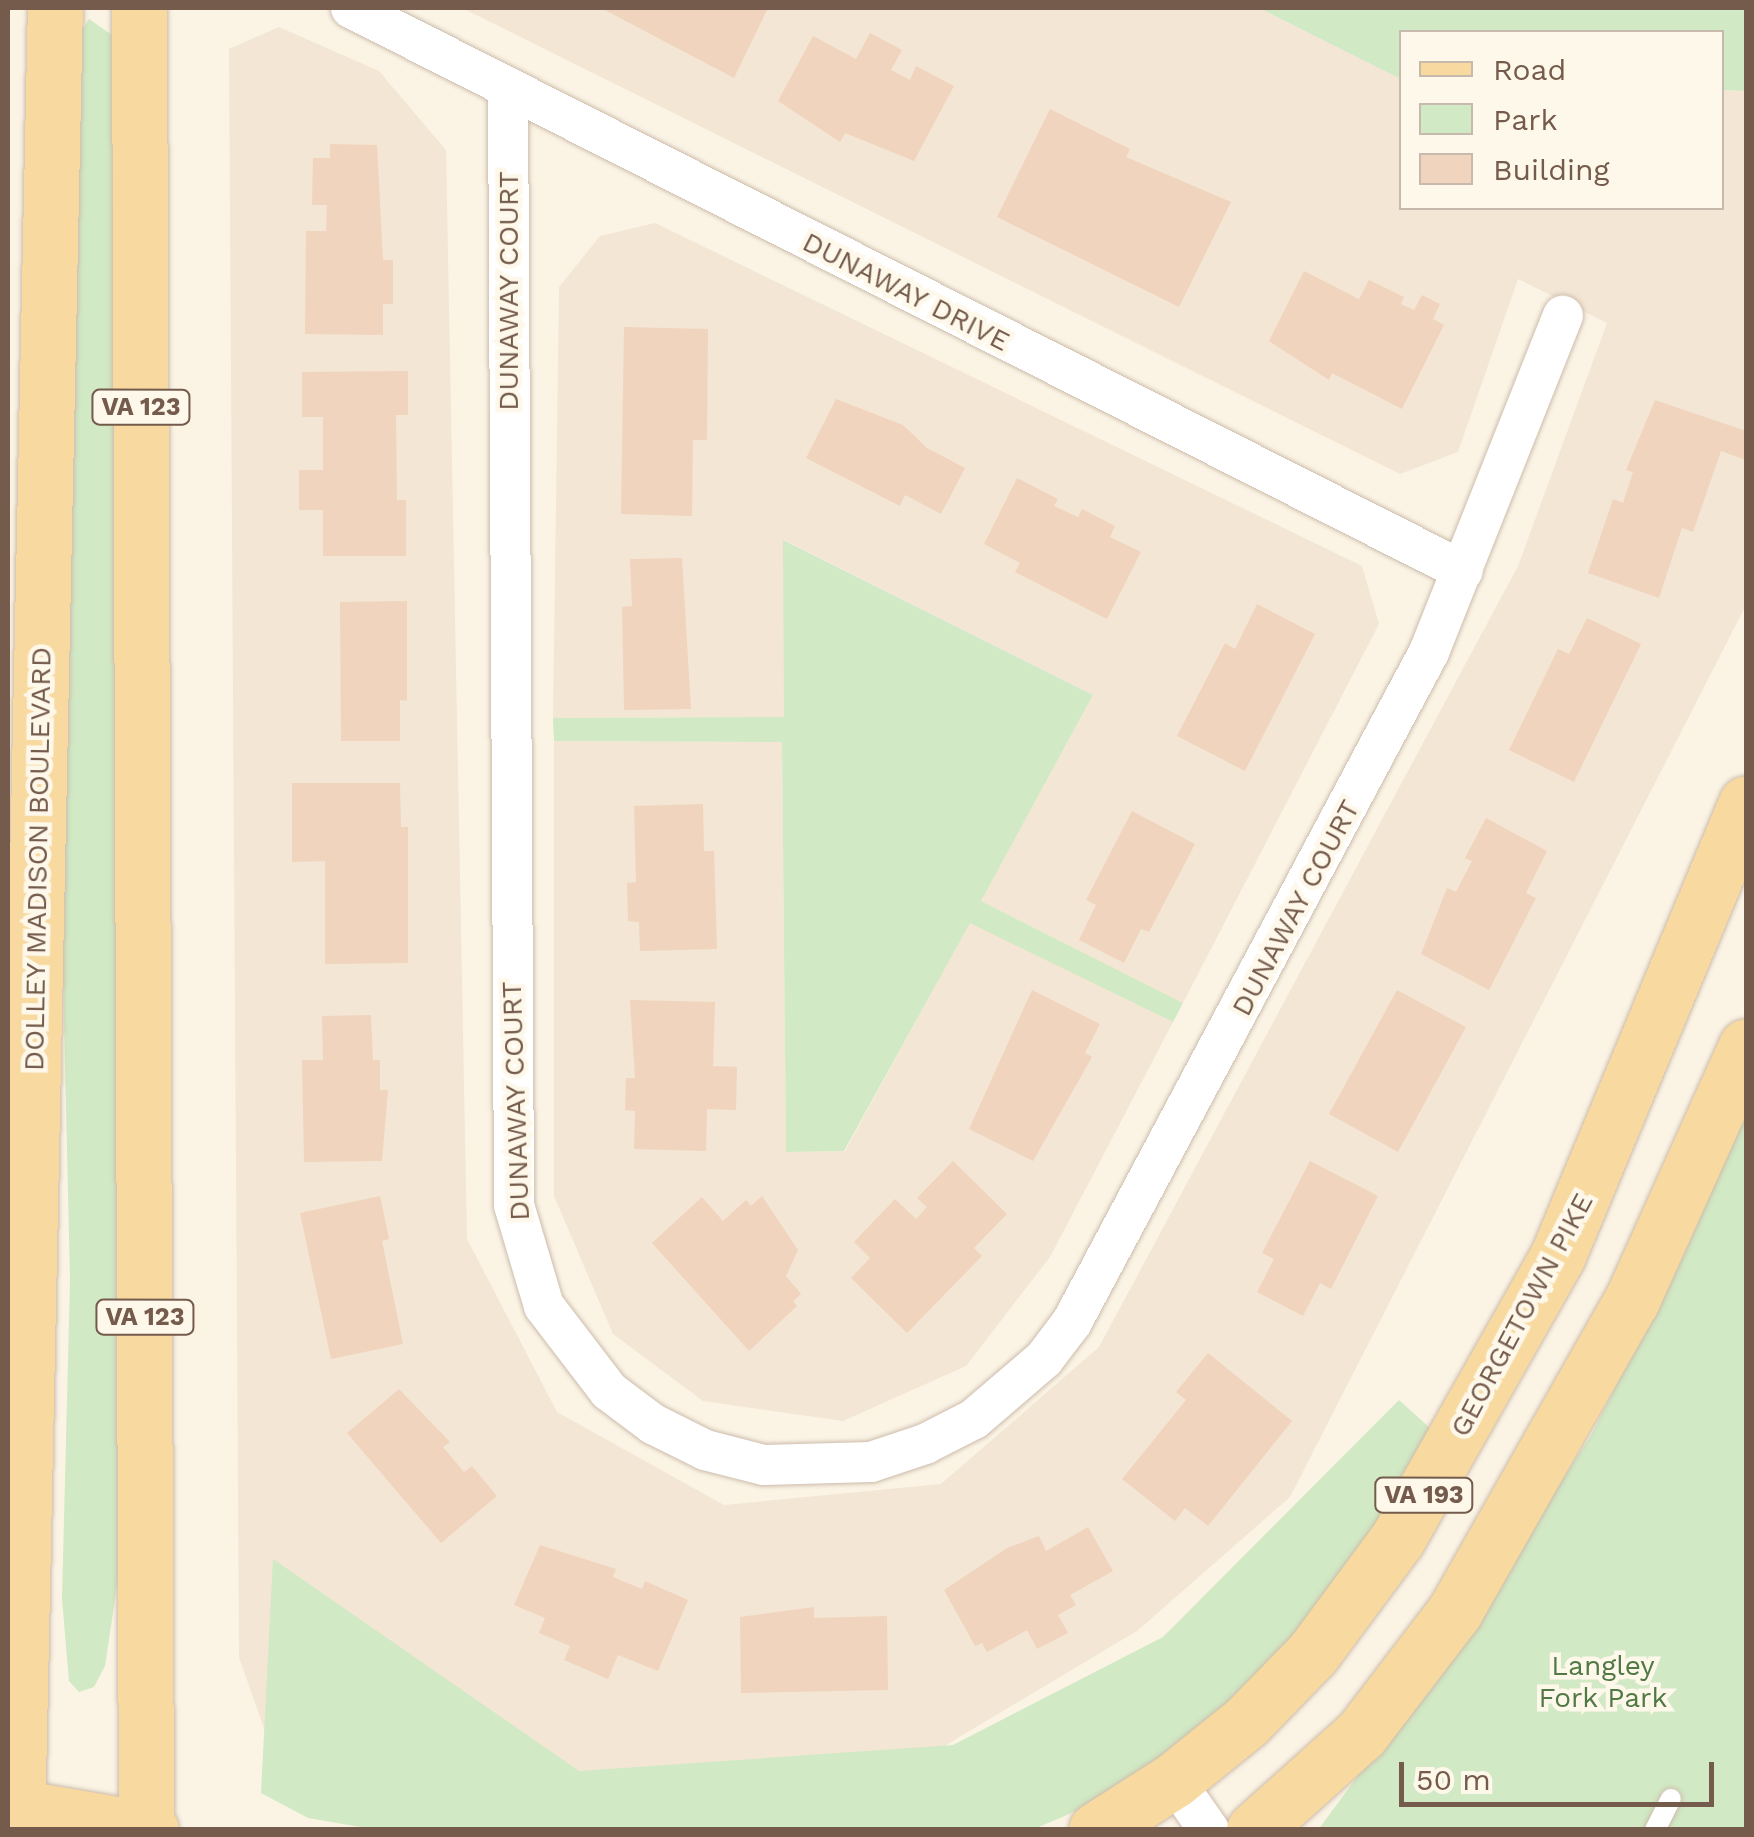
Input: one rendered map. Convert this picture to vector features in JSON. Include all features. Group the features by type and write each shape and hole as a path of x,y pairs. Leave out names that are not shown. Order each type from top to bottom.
{"main road":[{"name":"DOLLEY MADISON BOULEVARD","path":"23,1817 24,1464 55,8"},
{"name":"VA 123","path":"138,8 148,1829"},
{"name":"GEORGETOWN PIKE","path":"1096,1830 1174,1780 1246,1722 1342,1618 1492,1380 1582,1203 1746,804"},
{"name":"VA 193","path":"1254,1830 1361,1734 1455,1611 1632,1300 1746,1046"},
{"path":"8,1531 24,1464"},
{"path":"23,1817 148,1829"}],"street":[{"name":"DUNAWAY DRIVE","path":"350,8 1463,572"},
{"name":"DUNAWAY COURT","path":"508,91 514,1204 544,1306 586,1366 653,1424 706,1450 764,1465 871,1462 974,1419 1044,1359 1126,1229 1421,668 1463,572 1563,316"},
{"path":"1174,1780 1209,1830"}],"lane":[{"path":"1654,1830 1671,1798"}],"shaded area":[{"path":"462,8 1259,8 1399,77 1399,210 1724,210 1724,90 1746,91 1746,605 1290,1497 1137,1631 931,1754 708,1803 277,1766 239,1657 229,49 279,27 379,71 446,150 467,1239 557,1412 724,1505 941,1484 1099,1347 1518,566 1607,323 1518,279 1458,452 1400,474"},
{"path":"655,223 1362,566 1379,624 1183,1003 981,901 1093,695 784,540 785,717 553,718 559,287 600,236"},
{"path":"554,741 782,742 786,1152 845,1151 970,922 1173,1022 1050,1257 966,1366 843,1421 703,1401 613,1334 554,1196"}],"green space":[{"path":"1259,8 1746,8 1746,91 1724,90 1724,30 1399,30 1399,78"},
{"path":"89,19 112,35 120,1566 105,1666 94,1687 79,1692 69,1681 62,1599 70,1280 57,717 78,36"},
{"path":"783,540 1093,695 981,901 1183,1003 1173,1022 970,923 844,1151 786,1152 782,742 554,741 553,718 784,717"},
{"name":"Langley Fork Park","path":"1746,1095 1746,1829 1318,1830 1470,1623 1591,1435 1676,1269"},
{"path":"1399,1400 1430,1428 1416,1468 1319,1611 1204,1732 1081,1809 1034,1829 372,1829 308,1818 261,1793 273,1559 579,1771 953,1745 1163,1637"}],"building":[{"path":"601,8 768,8 734,78"},
{"path":"870,33 902,50 891,70 910,80 916,66 954,86 914,161 845,133 840,142 778,101 813,36 856,59"},
{"path":"1050,109 1130,149 1126,157 1231,202 1179,307 997,217"},
{"path":"330,144 377,145 383,260 393,260 393,304 383,304 383,335 305,334 306,231 326,231 327,205 312,205 313,158 330,158"},
{"path":"1304,271 1359,299 1369,280 1404,297 1401,304 1414,310 1422,295 1440,304 1433,319 1444,325 1402,409 1332,373 1329,380 1269,341"},
{"path":"624,327 708,329 707,440 693,440 692,516 621,514"},
{"path":"408,371 408,415 396,415 397,500 406,500 406,556 323,556 323,510 299,510 299,470 323,470 323,417 302,417 302,372"},
{"path":"836,399 903,425 927,448 965,468 941,514 905,495 900,506 806,458"},
{"path":"1655,400 1746,431 1746,460 1721,451 1693,532 1682,528 1659,598 1588,573 1613,499 1623,503 1633,472 1626,470"},
{"path":"1017,478 1058,499 1054,506 1078,517 1082,509 1115,526 1110,537 1141,552 1107,619 1015,572 1020,563 984,544"},
{"path":"682,558 691,709 624,710 622,607 632,606 630,559"},
{"path":"407,601 407,701 400,700 400,741 341,741 340,602"},
{"path":"1257,604 1315,634 1245,771 1177,736 1225,643 1235,649"},
{"path":"1587,618 1641,644 1574,782 1509,750 1558,649 1569,654"},
{"path":"292,783 400,783 401,827 408,827 408,963 325,964 325,861 292,862"},
{"path":"703,804 704,851 714,851 717,949 640,951 639,922 628,921 627,883 636,882 634,806"},
{"path":"1132,811 1195,844 1149,932 1141,929 1124,963 1079,940 1096,905 1086,900"},
{"path":"1486,818 1547,851 1526,893 1536,898 1489,990 1421,954 1447,888 1456,892 1472,861 1465,858"},
{"path":"1032,990 1100,1024 1085,1053 1092,1057 1033,1161 969,1129"},
{"path":"1397,990 1466,1027 1398,1152 1329,1114"},
{"path":"630,1000 715,1002 713,1066 737,1067 736,1110 707,1109 706,1151 634,1149 635,1111 625,1110 626,1078 635,1078"},
{"path":"371,1015 373,1060 380,1060 380,1090 388,1090 382,1161 304,1162 302,1060 323,1060 322,1016"},
{"path":"953,1161 1007,1214 974,1248 982,1256 907,1333 851,1278 870,1258 854,1242 895,1199 916,1219 927,1207 917,1198"},
{"path":"1310,1161 1378,1196 1331,1289 1320,1283 1303,1316 1257,1292 1274,1259 1262,1253"},
{"path":"380,1196 389,1239 382,1241 403,1344 331,1359 300,1213"},
{"path":"762,1196 798,1250 786,1276 801,1294 793,1301 797,1306 749,1351 652,1243 702,1197 723,1221 746,1200 751,1206"},
{"path":"1208,1353 1292,1421 1208,1526 1185,1508 1175,1521 1122,1479 1186,1400 1176,1392"},
{"path":"399,1389 450,1442 443,1447 464,1472 472,1466 497,1496 441,1543 347,1433"},
{"path":"1088,1527 1113,1571 1070,1595 1076,1605 1058,1615 1068,1633 1037,1649 1027,1630 987,1652 982,1643 975,1646 944,1590 1007,1548 1039,1536 1046,1551"},
{"path":"540,1545 616,1569 613,1577 642,1589 645,1581 688,1600 658,1671 618,1655 608,1679 564,1660 570,1646 539,1633 545,1618 514,1605"},
{"path":"814,1607 814,1618 887,1616 888,1690 741,1693 740,1617"}]}
